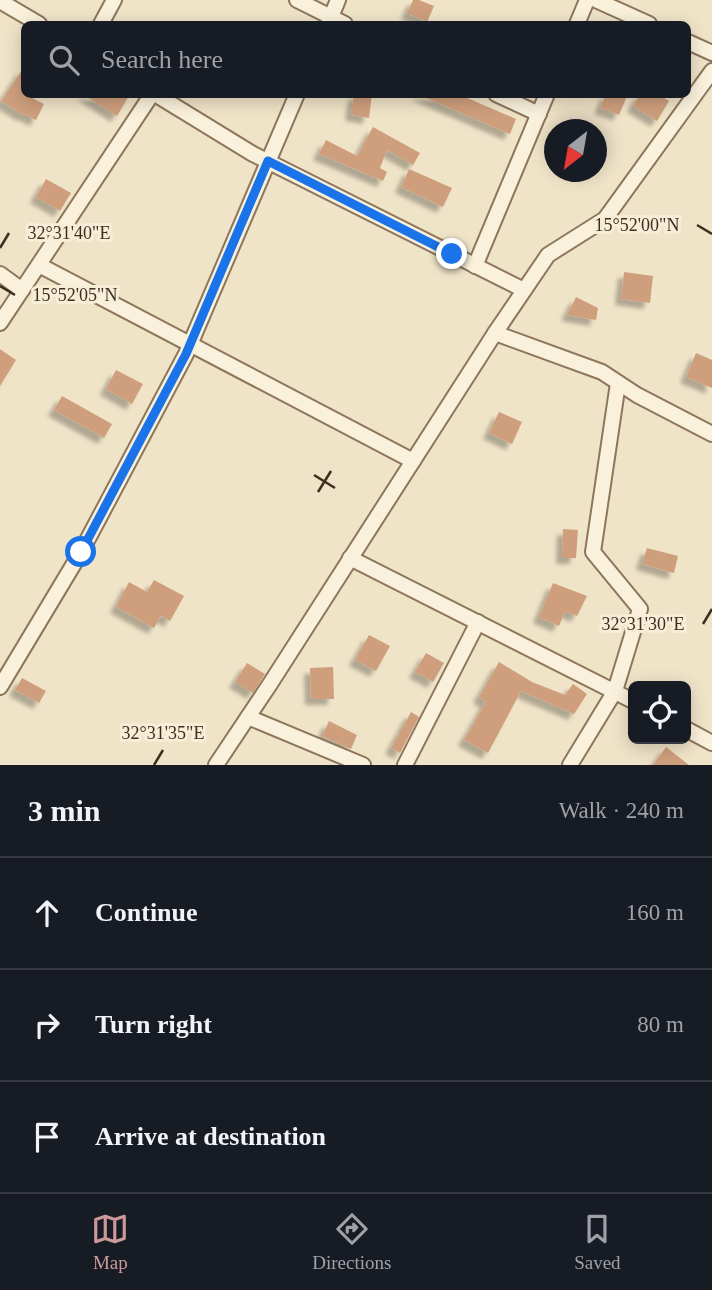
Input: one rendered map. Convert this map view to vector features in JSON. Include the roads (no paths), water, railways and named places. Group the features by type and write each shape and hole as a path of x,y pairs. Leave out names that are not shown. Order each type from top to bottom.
{"street":[{"path":"103,21 114,0"},
{"path":"297,0 329,21 338,0"},
{"path":"578,21 587,0"},
{"path":"596,0 642,21"},
{"path":"0,1 34,21"},
{"path":"691,43 712,53"},
{"path":"216,765 548,255 605,219 712,71"},
{"path":"0,323 150,98"},
{"path":"160,98 268,161 524,290"},
{"path":"0,687 81,552 190,344 295,98"},
{"path":"505,98 539,114"},
{"path":"475,266 545,98"},
{"path":"39,265 413,461"},
{"path":"0,274 22,290"},
{"path":"495,333 602,372 637,395 712,435"},
{"path":"570,765 615,691 640,609 593,552 618,383"},
{"path":"351,558 628,698"},
{"path":"405,765 478,622"},
{"path":"248,717 363,765"},
{"path":"691,732 712,743"}]}
